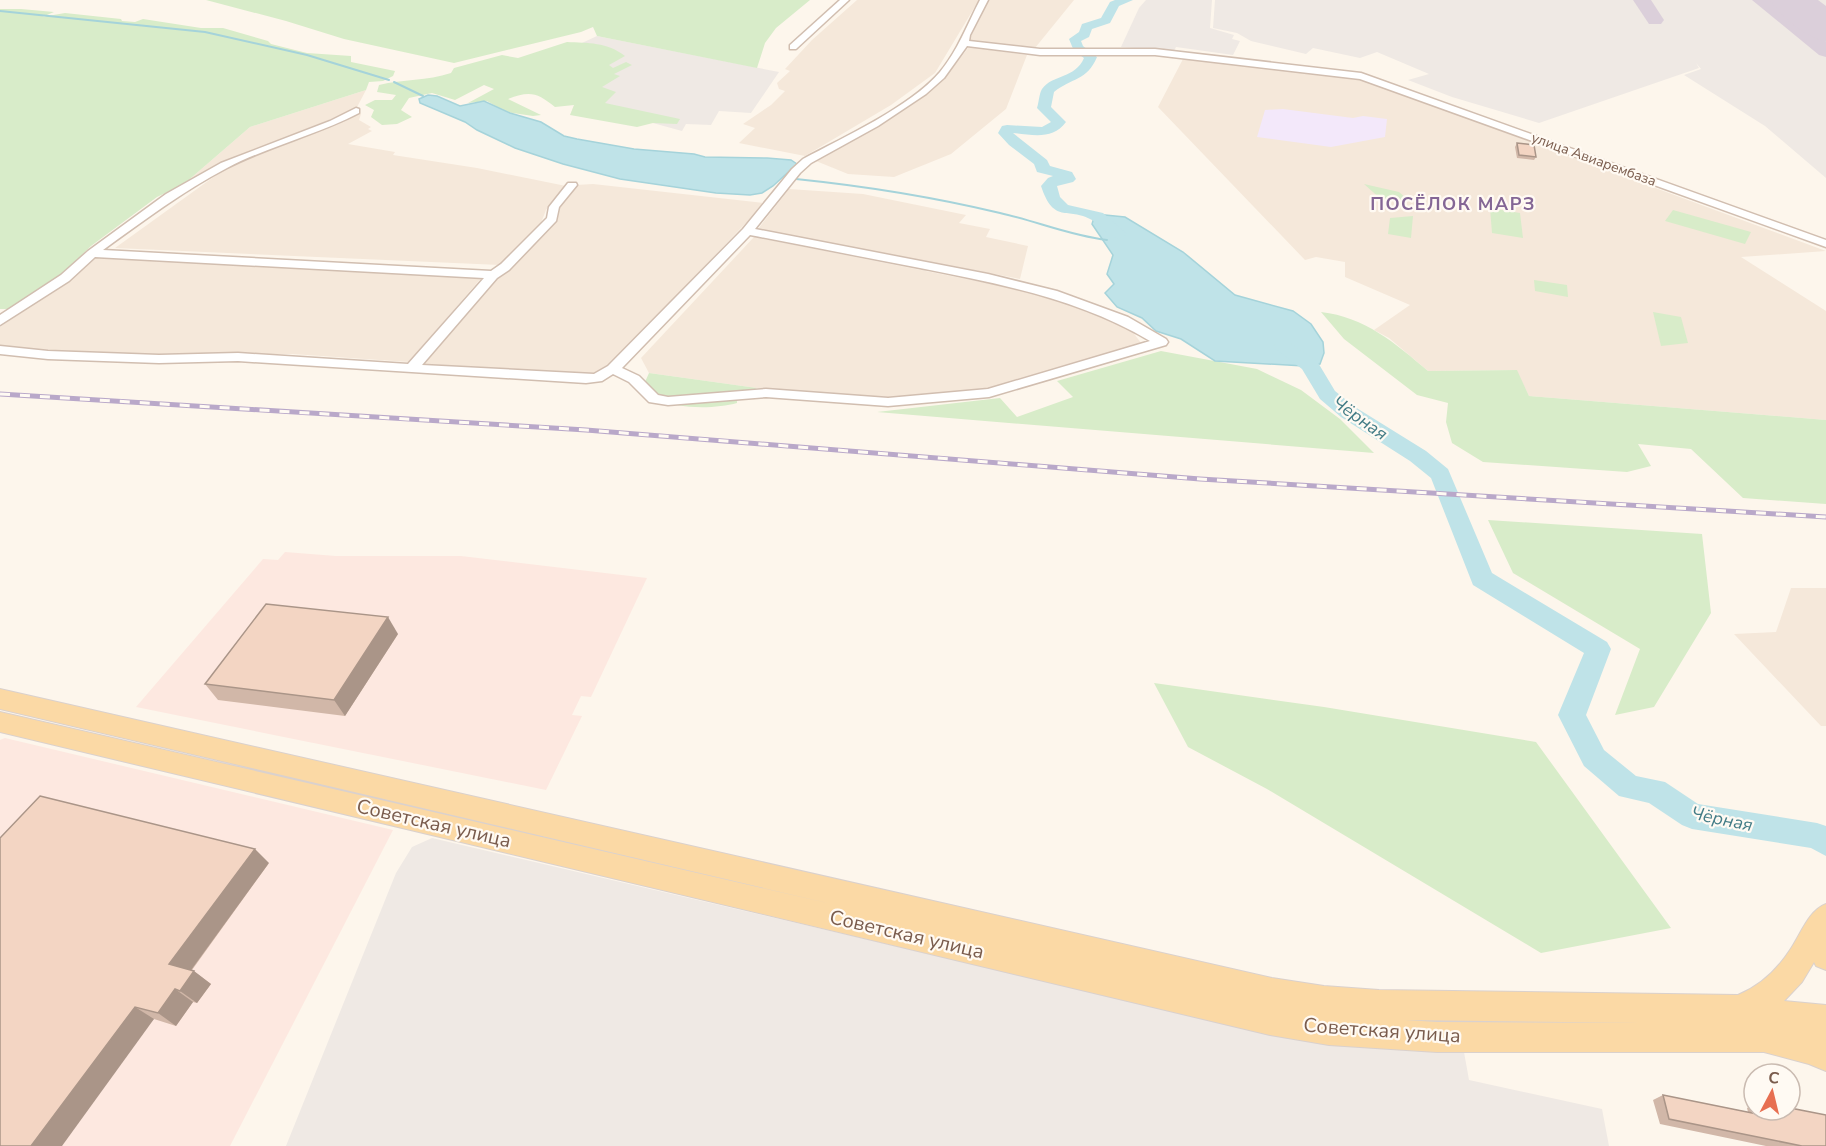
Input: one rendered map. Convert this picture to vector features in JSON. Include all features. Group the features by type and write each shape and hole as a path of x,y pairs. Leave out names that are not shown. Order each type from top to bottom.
{"main road":[{"name":"Советская улица","path":"2,718 1272,993 1324,1001 1379,1005 1738,1010 1826,1020"},
{"name":"Советская улица","path":"2,718 1270,1020 1329,1030 1386,1035 1753,1039 1826,1029"},
{"path":"1738,1010 1765,998 1786,981 1822,922"},
{"path":"1822,922 1826,956"},
{"path":"1753,1039 1791,1044 1826,1056"}],"street":[{"path":"793,47 845,0"},
{"path":"0,350 48,355 159,359 238,357 597,378 613,369 747,231 796,171 807,161 904,104 937,81 965,44 966,35 984,0"},
{"name":"улица Авиарембаза","path":"965,44 1040,52 1155,52 1361,75 1826,244"},
{"path":"0,321 65,278 92,253 162,201 225,165 333,123 356,111"},
{"path":"412,368 493,275 505,267 552,219 554,207 572,185"},
{"path":"613,369 634,379 654,399 766,393 888,402 989,393 1161,342 1124,320 1053,294 977,276 747,231"},
{"path":"92,253 493,275"}],"shaded area":[{"path":"857,0 979,0 935,73 891,105 805,156 739,143 755,128 743,124 771,105 785,91 779,89 777,83 790,71 785,69 812,40"},
{"path":"987,0 1074,0 1035,48 969,41"},
{"path":"1146,0 1212,0 1210,28 1234,35 1232,39 1240,41 1233,55 1176,47 1174,51 1121,47 1139,8"},
{"path":"1215,0 1826,0 1826,178 1765,126 1684,75 1701,69 1696,63 1699,68 1539,123 1452,97 1408,80 1429,74 1377,52 1360,58 1313,48 1306,54 1251,41 1237,33 1213,28"},
{"path":"597,36 779,72 751,113 719,111 711,125 686,124 682,131 500,81"},
{"path":"969,47 1027,55 1006,109 951,154 894,177 848,174 816,161 918,99 946,76"},
{"path":"1183,59 1363,80 1826,251 1741,257 1826,311 1826,420 1529,396 1516,370 1428,371 1389,338 1374,330 1410,305 1345,277 1345,262 1316,257 1305,260 1158,107"},
{"path":"366,90 356,109 241,155 184,184 250,127"},
{"path":"1283,109 1353,118 1363,116 1387,119 1385,137 1331,147 1257,137 1265,110"},
{"path":"359,112 361,114 359,120 371,127 368,129 372,131 348,144 395,152 393,155 477,168 566,186 546,210 541,223 500,265 115,248 233,163 303,138"},
{"path":"593,184 765,203 610,365 595,374 421,364 497,275 557,220 560,205 576,185"},
{"path":"789,189 863,194 966,215 959,223 990,229 986,237 1028,246 1020,279 758,229"},
{"path":"754,237 1032,292 1126,323 1141,343 980,391 891,398 757,388 649,373 641,358"},
{"path":"98,256 483,276 409,362 292,354 126,354 15,348 0,345 0,327"},
{"path":"285,552 336,556 461,556 647,578 591,697 581,696 572,715 582,716 546,790 136,707 263,559 278,560"},
{"path":"1791,588 1826,588 1826,726 1821,726 1734,634 1776,632"},
{"path":"5,738 393,830 230,1146 0,1146 0,740"},
{"path":"432,838 1066,986 1464,1052 1469,1080 1602,1109 1609,1146 286,1146 396,873 412,847"}],"green space":[{"path":"206,0 810,0 776,28 765,43 757,68 597,36 593,27 581,32 454,63 344,39"},
{"path":"0,9 54,12 42,17 65,13 121,19 122,21 135,22 143,19 201,28 223,28 307,53 351,56 351,62 395,71 393,76 383,81 369,82 366,90 250,127 184,184 157,197 91,246 59,277 9,309 0,309"},
{"path":"567,42 597,44 618,51 625,56 609,65 613,68 626,62 632,65 614,74 620,76 602,87 616,92 605,103 680,119 677,124 653,123 637,127 570,115 574,105 555,107 533,94 522,94 508,99 541,115 506,112 487,101 468,103 494,89 484,85 455,100 432,93 409,98 401,110 412,117 397,124 382,125 371,117 374,110 365,105 375,100 392,100 396,95 377,92 379,85 442,76 451,73 454,68 502,55 518,58"},
{"path":"1364,184 1399,192 1407,199 1383,201"},
{"path":"1490,208 1520,213 1523,238 1492,233"},
{"path":"1673,210 1751,232 1745,244 1665,221"},
{"path":"1413,216 1411,238 1388,234 1390,218"},
{"path":"1534,280 1567,285 1568,297 1535,291"},
{"path":"1321,312 1352,319 1365,325 1391,341 1428,371 1517,370 1529,396 1826,420 1826,504 1743,498 1691,449 1638,444 1651,466 1627,472 1483,462 1452,443 1446,422 1448,403 1417,395 1344,339"},
{"path":"1653,312 1681,317 1688,343 1661,346"},
{"path":"1161,351 1257,369 1301,390 1340,419 1374,453 877,412 1000,398 1017,417 1073,397 1057,381"},
{"path":"649,373 757,388 737,397 737,403 707,407 685,406 665,401 655,395 645,382"},
{"path":"1488,520 1702,534 1711,613 1654,707 1615,715 1640,649 1513,573"},
{"path":"1154,683 1324,707 1536,742 1671,928 1541,953 1267,789 1188,747"}],"water":[{"path":"428,95 437,96 460,106 484,101 510,113 541,122 564,136 577,139 634,149 705,157 791,160 797,164 773,186 762,193 750,195 716,193 620,179 515,148 465,122 420,103 419,99"},
{"path":"1095,214 1125,217 1183,252 1235,295 1293,311 1311,324 1323,342 1324,353 1320,364 1304,366 1215,361 1181,339 1156,331 1142,318 1117,307 1105,293 1114,284 1107,274 1113,255 1092,224"}],"building":[{"path":"1517,143 1534,145 1536,157 1519,155"},
{"path":"266,604 388,617 334,700 205,684"},
{"path":"40,796 255,849 169,964 194,971 180,991 175,989 158,1013 135,1007 31,1146 0,1146 0,838"},
{"path":"1663,1095 1742,1111 1742,1122 1802,1122 1802,1110 1826,1115 1826,1146 1802,1146 1669,1119"}],"waterway":[{"name":"Чёрная","path":"1119,234 1097,216 1069,210 1057,204 1049,186 1053,181 1068,179 1067,175 1042,169 1042,163 1005,133 1007,129 1035,132 1049,130 1059,122 1044,108 1048,91 1055,85 1077,76 1091,57 1078,48 1075,39 1085,34 1086,27 1106,20 1114,4 1127,0"},
{"path":"0,11 205,32 307,55 389,80"},
{"path":"394,82 423,96"},
{"path":"796,179 949,202 1107,240"},
{"name":"Чёрная","path":"1283,347 1310,365 1327,395 1348,412 1418,456 1440,474 1482,579 1598,649 1572,715 1594,758 1629,787 1655,791 1692,816 1817,836 1826,842"}],"taxiway":[{"path":"1642,0 1655,20"},
{"path":"1761,0 1826,51"}],"runway":[{"path":"1791,0 1826,28"}],"railway":[{"path":"0,394 586,430 1200,479 1826,517"}],"district":[{"name":"ПОСЁЛОК МАРЗ","path":"1453,204"}]}
